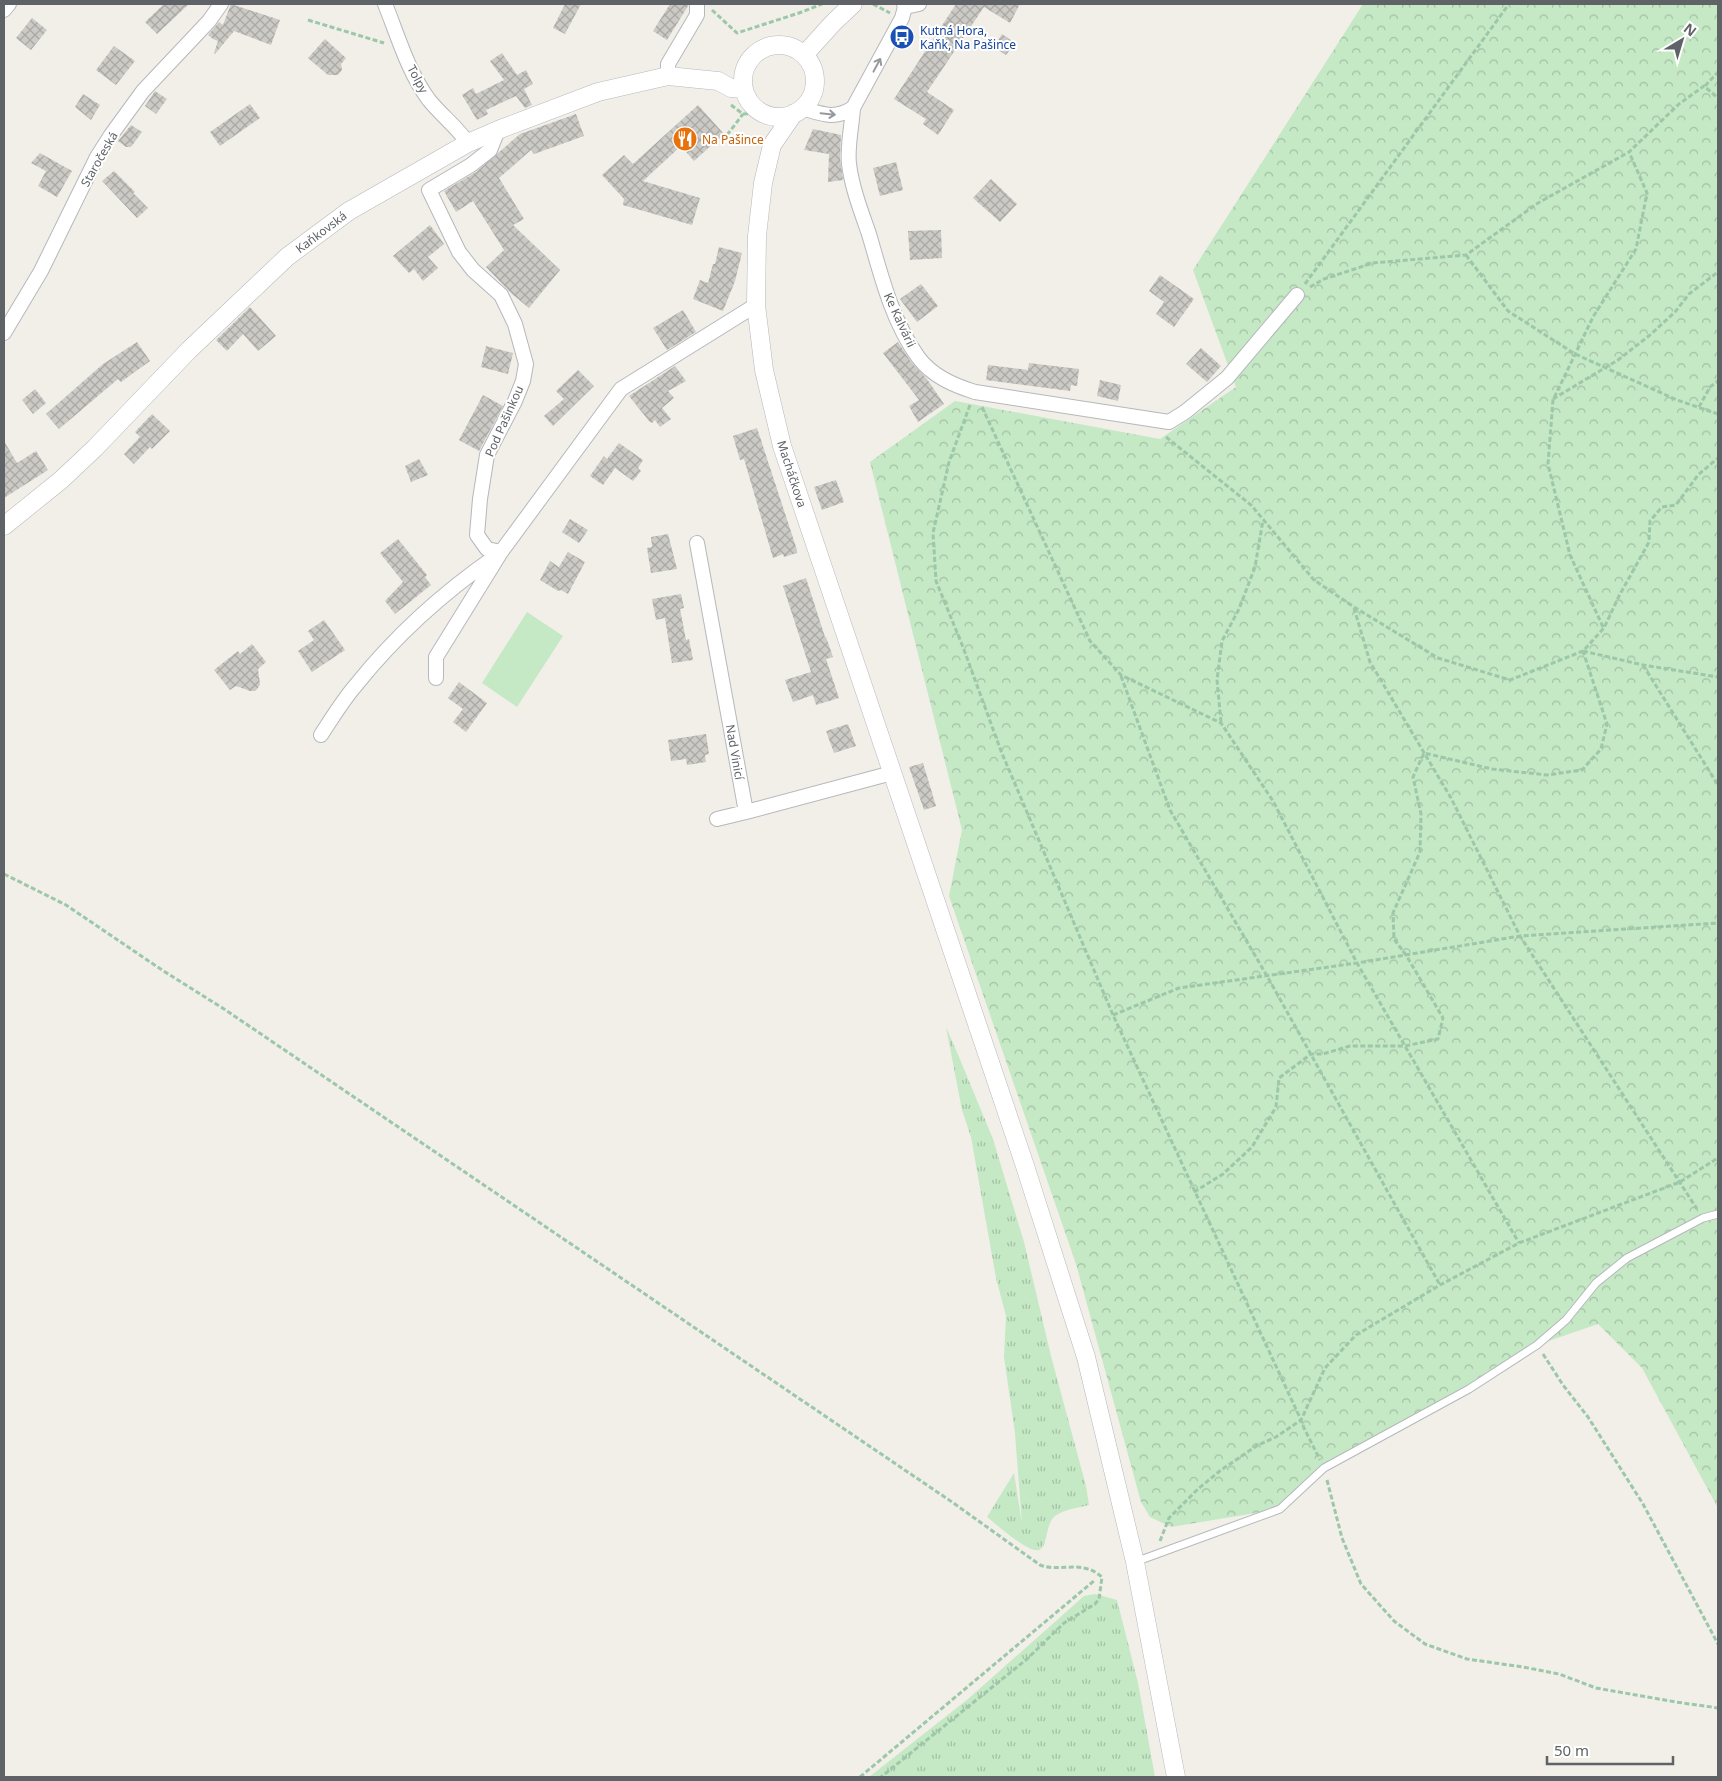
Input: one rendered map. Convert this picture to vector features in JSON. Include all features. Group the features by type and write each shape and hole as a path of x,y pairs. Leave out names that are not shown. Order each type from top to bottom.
{"street":[{"path":"4,10 8,4"},
{"name":"Staročeská","path":"4,333 41,271 97,157 110,135 143,91 209,21 221,4"},
{"name":"Tolpy","path":"385,4 416,78 429,100 459,130 468,143"},
{"path":"804,55 853,4"},
{"path":"772,145 798,111 809,101 815,82 814,72 804,55 795,48 783,45 772,45 752,57 746,67 743,78 744,89 748,99 764,113 774,116 784,116 798,111 832,116 843,114 853,108 909,5"},
{"path":"668,76 668,64 697,14 704,6"},
{"path":"718,81 746,67"},
{"name":"Kaňkovská","path":"4,526 68,474 189,350 287,257 350,211 468,143 598,92 668,76 718,81 731,88 744,89"},
{"name":"Ke Kalvárii","path":"853,108 849,162 853,183 894,312 918,357 933,373 954,385 975,392 1169,422 1185,412 1220,383 1297,295"},
{"path":"764,113 772,145"},
{"name":"Pod Pašinkou","path":"498,130 490,150 471,166 429,190 459,252 473,270 501,295 515,324 526,364 523,381 515,401 487,455 480,498 477,535 487,548 501,552"},
{"name":"Macháčkova","path":"772,145 763,183 757,236 756,304 764,370 782,446 1025,1166 1086,1357 1134,1562 1176,1777"},
{"path":"436,678 436,657 501,552 621,389 756,304"},
{"name":"Nad Vinicí","path":"697,543 746,812"},
{"path":"321,735 355,686 391,645 429,607 501,552"},
{"path":"717,819 892,773"}],"lane":[{"path":"1134,1562 1280,1509 1324,1468 1469,1389 1537,1345 1566,1320 1596,1282 1627,1258 1702,1218 1718,1214"}],"path":[{"path":"704,6 736,33 822,4"},
{"path":"1297,295 1509,4"},
{"path":"308,20 382,42 406,56"},
{"path":"1297,295 1324,279 1373,263 1466,255 1538,203 1629,152 1679,104 1704,86 1718,72"},
{"path":"1704,86 1718,98"},
{"path":"727,135 744,114"},
{"path":"1604,628 1570,554 1548,464 1553,400 1593,317 1636,249 1647,193 1629,152"},
{"path":"1466,255 1508,311 1575,354 1677,400 1718,414"},
{"path":"1553,400 1618,360 1676,312 1689,294 1718,272"},
{"path":"1699,407 1710,387 1718,382"},
{"path":"975,392 1090,642 1121,675 1221,723"},
{"path":"975,392 949,462 933,533 936,581 963,647 1001,751 1113,1015 1324,1468 1342,1538 1360,1584 1394,1621 1425,1644 1467,1659 1559,1674 1596,1688 1718,1708"},
{"path":"1145,419 1175,446 1251,505 1314,580 1354,607 1438,658 1510,680 1583,651 1604,628 1619,596 1649,542 1650,521 1662,507 1676,506 1698,475 1718,458"},
{"path":"1263,520 1255,567 1240,609 1222,641 1217,680 1221,723 1273,801 1357,963 1519,1243"},
{"path":"1354,607 1370,662 1451,798 1520,936 1702,1218"},
{"path":"1583,651 1643,665 1718,677"},
{"path":"1424,753 1492,770 1547,775 1582,770 1601,749 1607,724 1583,651"},
{"path":"1643,665 1718,785"},
{"path":"1121,675 1170,810 1267,976 1440,1285"},
{"path":"1194,1192 1223,1174 1252,1148 1276,1107 1279,1078 1311,1054 1323,1054 1350,1046 1405,1046 1438,1039 1443,1018 1406,955 1394,939 1394,913 1420,852 1421,814 1413,777 1424,753"},
{"path":"4,874 66,905 162,970 224,1009 952,1502 1040,1565 1051,1568 1090,1569 1102,1577 1099,1598 1095,1604 1064,1623 1027,1659 881,1777"},
{"path":"1113,1015 1179,988 1357,963 1520,936 1718,923"},
{"path":"1157,1547 1169,1518 1198,1489 1228,1465 1301,1420 1325,1368 1356,1334 1440,1285 1519,1243 1680,1182 1718,1158"},
{"path":"1537,1345 1563,1385 1588,1417 1643,1504 1718,1644"},
{"path":"860,1777 1095,1580"}],"green space":[{"path":"1363,4 1718,4 1718,1508 1642,1368 1598,1324 1537,1345 1469,1389 1324,1467 1280,1509 1171,1527 1150,1517 1141,1502 1076,1264 949,896 962,830 870,462 955,401 1160,439 1236,387 1193,270"},
{"path":"527,612 563,636 517,707 482,683"},
{"path":"946,1027 993,1139 1024,1242 1051,1356 1086,1486 1089,1505 1067,1510 1055,1516 1050,1524 1044,1545 1039,1550 1028,1548 987,1517 1014,1473 1022,1524 1015,1433 1004,1357 1006,1316 996,1278 971,1137 962,1110"},
{"path":"1095,1594 1117,1600 1138,1683 1155,1777 869,1777 968,1699 1084,1596"}],"building":[{"path":"164,4 189,4 157,34 145,22"},
{"path":"231,4 280,20 271,45 234,31 214,53 218,41 208,35 219,22 223,25"},
{"path":"565,4 581,4 565,34 553,28"},
{"path":"670,4 688,4 688,6 667,40 653,31"},
{"path":"956,4 1020,4 1010,23 984,7 927,92 954,110 938,135 923,124 926,119 894,99"},
{"path":"32,18 47,30 31,50 16,38"},
{"path":"1002,34 1015,43 1006,55 994,47"},
{"path":"325,39 346,58 341,64 342,70 338,75 328,75 308,58"},
{"path":"114,46 135,61 116,85 96,70"},
{"path":"502,53 517,75 526,70 533,84 524,89 532,105 525,108 516,96 486,110 488,114 477,120 462,95 473,88 476,94 504,80 490,61"},
{"path":"155,91 167,99 156,114 145,106"},
{"path":"83,94 100,105 91,120 75,107"},
{"path":"250,104 260,118 220,146 210,132"},
{"path":"698,105 724,134 694,161 681,146 643,181 700,198 692,225 623,205 624,199 602,175 624,155 633,164"},
{"path":"576,114 584,136 534,154 531,150 499,178 524,219 513,225 560,270 529,308 512,294 486,267 504,250 473,201 456,212 444,191 476,172 520,134"},
{"path":"131,125 142,132 131,147 126,147 118,141"},
{"path":"813,129 841,135 840,158 843,180 828,182 829,154 804,150"},
{"path":"40,153 72,171 57,197 38,186 46,171 31,163"},
{"path":"896,162 903,190 880,196 873,168"},
{"path":"114,171 148,208 137,218 102,181"},
{"path":"991,179 1017,204 1000,222 973,198"},
{"path":"430,225 444,244 428,257 438,268 423,281 414,269 409,273 393,256"},
{"path":"941,230 942,258 910,260 908,231"},
{"path":"719,247 742,253 735,281 723,311 693,299 700,280 708,283"},
{"path":"1160,275 1194,299 1174,327 1156,314 1164,302 1149,291"},
{"path":"921,284 938,306 917,322 900,299"},
{"path":"250,307 276,336 258,351 243,334 227,351 216,340"},
{"path":"683,310 696,332 667,350 653,328"},
{"path":"137,342 150,361 121,382 118,379 59,429 46,414 103,364"},
{"path":"898,342 944,404 918,422 909,406 919,400 883,353"},
{"path":"486,346 513,353 508,374 481,367"},
{"path":"1201,348 1221,366 1207,382 1186,364"},
{"path":"1029,363 1079,369 1077,386 1071,385 1070,391 986,380 988,365 1028,370"},
{"path":"675,366 686,381 668,391 674,398 662,408 671,419 660,427 655,420 652,423 649,421 629,396"},
{"path":"578,370 594,386 553,426 544,416 564,399 556,391"},
{"path":"1100,380 1121,385 1118,401 1097,396"},
{"path":"35,389 46,403 33,414 22,400"},
{"path":"483,395 503,406 479,451 459,440"},
{"path":"152,414 170,431 152,449 150,447 134,464 124,454 140,437 135,432"},
{"path":"757,428 797,550 797,553 784,557 783,554 773,558 744,459 740,460 733,436"},
{"path":"4,441 17,463 36,451 48,470 4,498"},
{"path":"619,443 643,460 638,468 641,471 633,481 615,468 603,485 590,476 604,456 607,459"},
{"path":"419,459 428,475 411,482 405,466"},
{"path":"836,480 844,502 822,510 814,487"},
{"path":"570,519 588,530 579,543 562,532"},
{"path":"668,534 677,569 651,573 647,548 652,547 651,537"},
{"path":"398,539 427,575 425,577 431,585 395,614 385,601 403,582 380,553"},
{"path":"568,552 585,562 568,594 561,590 558,591 540,580 550,561 559,567"},
{"path":"806,578 833,657 826,659 839,698 816,705 813,695 793,702 785,680 811,672 783,586"},
{"path":"681,594 684,608 680,609 686,640 689,639 693,660 672,663 665,618 656,620 652,599"},
{"path":"324,620 345,650 312,672 298,651 314,640 308,631"},
{"path":"252,644 266,662 258,669 260,684 255,691 236,686 230,690 214,670 238,651 240,654"},
{"path":"459,682 487,703 466,732 453,722 463,709 448,698"},
{"path":"848,724 856,746 834,753 826,731"},
{"path":"706,734 709,754 705,755 706,762 687,765 686,759 671,761 668,740"},
{"path":"923,763 936,806 924,810 909,767"}],"place":[{"name":"Kutná Hora, Kaňk, Na Pašince","path":"902,37"},
{"name":"Na Pašince","path":"685,139"}]}
